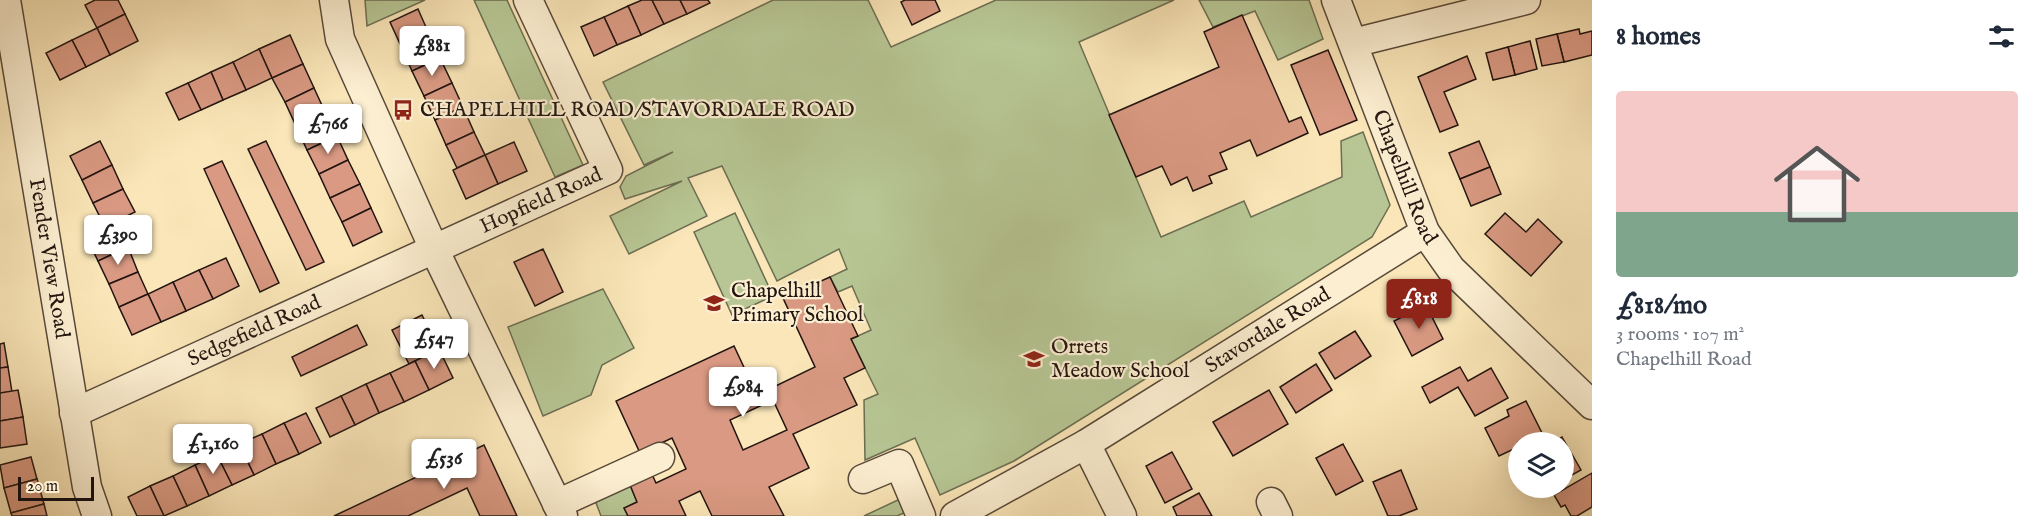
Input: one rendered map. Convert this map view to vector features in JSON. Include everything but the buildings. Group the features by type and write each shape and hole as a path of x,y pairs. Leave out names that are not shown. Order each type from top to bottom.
{"street":[{"name":"Fender View Road","path":"6,0 87,487 97,516"},
{"path":"334,0 340,39 434,249 560,510 660,457"},
{"name":"Hopfield Road","path":"434,249 608,170 528,0"},
{"name":"Chapelhill Road","path":"1336,0 1425,232 1451,269 1592,405"},
{"path":"1353,43 1526,0"},
{"name":"Stavordale Road","path":"955,516 1086,444 1425,232"},
{"name":"Sedgefield Road","path":"74,413 434,249"},
{"path":"1086,444 1122,516"},
{"path":"863,479 899,464 921,516"}],"green space":[{"path":"365,0 425,0 367,26"},
{"path":"474,0 507,0 583,165 555,177"},
{"name":"Orrets Meadow School","path":"773,0 868,0 891,47 996,0 1174,0 1079,42 1161,237 1244,201 1251,217 1342,177 1341,141 1363,132 1390,205 1372,237 1014,461 940,495 915,438 865,460 864,400 878,394 851,339 871,330 852,286 838,292 830,277 847,269 839,249 777,281 722,166 688,178 707,216 629,254 610,216 682,181 625,199 620,187 626,176 673,152 644,165 603,82"},
{"path":"1199,0 1309,0 1323,39 1278,60 1255,11 1213,27"},
{"path":"735,213 773,296 732,315 694,232"},
{"path":"603,289 634,348 602,365 591,395 543,416 508,327"},
{"path":"628,480 637,502 624,508 628,516 601,516 593,495"},
{"path":"900,499 906,512 897,516 864,516"}],"place":[{"name":"CHAPELHILL ROAD/STAVORDALE ROAD","path":"403,110"},
{"name":"Chapelhill Primary School","path":"714,303"},
{"name":"Orrets Meadow School","path":"1034,359"}]}
